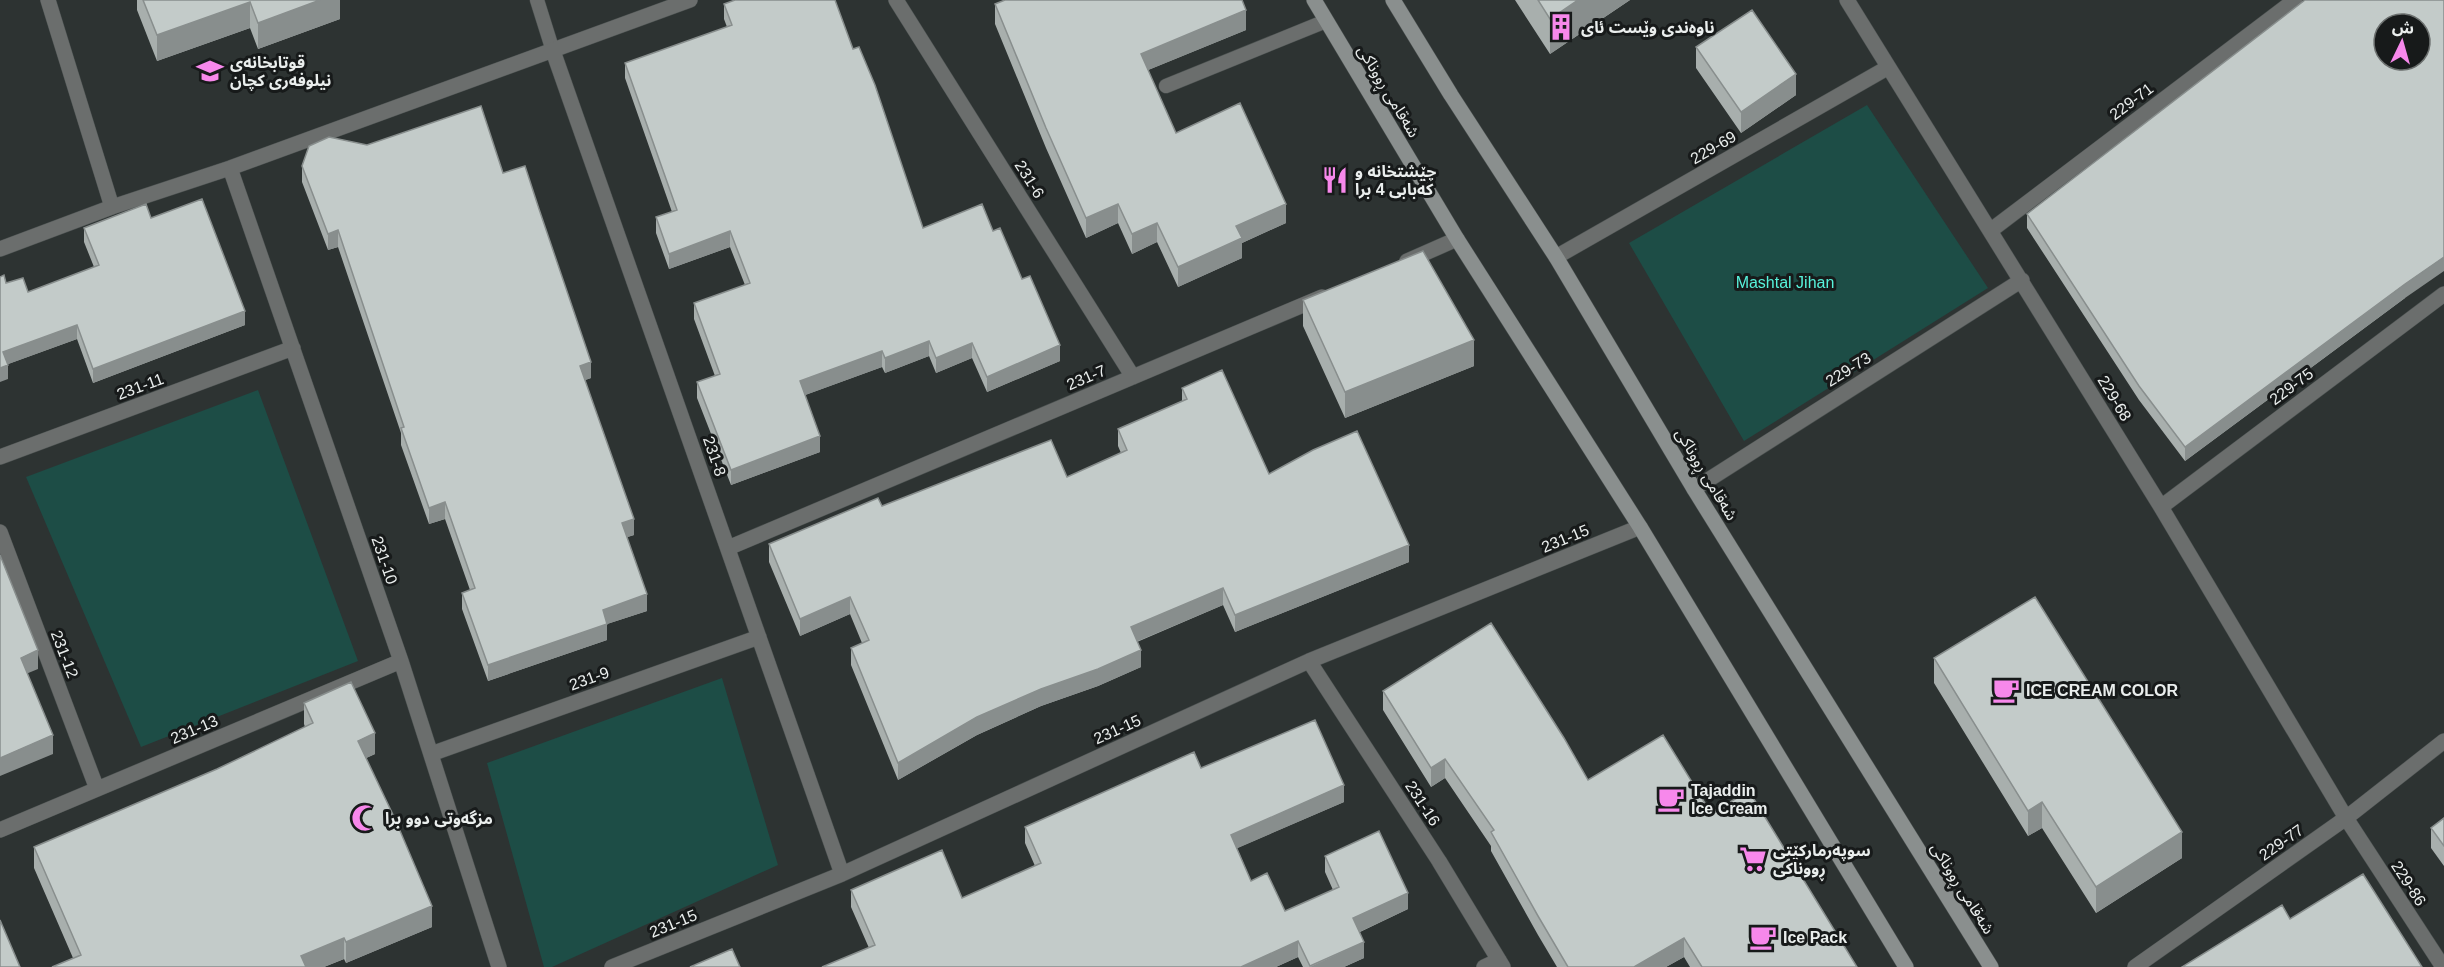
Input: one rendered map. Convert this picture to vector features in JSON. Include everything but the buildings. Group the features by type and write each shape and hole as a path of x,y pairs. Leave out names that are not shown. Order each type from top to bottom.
{"main road":[{"name":"شەقامی ڕووناکی","path":"1314,0 1457,239 1640,527 1906,967"},
{"name":"شەقامی ڕووناکی","path":"1393,0 1451,95 1556,257 1694,489 1991,967"}],"street":[{"path":"48,0 112,207"},
{"path":"0,249 112,207 230,168 690,0"},
{"name":"231-6","path":"896,0 1133,376"},
{"name":"229-68","path":"1847,0 2161,507 2346,818"},
{"name":"229-71","path":"1989,231 2286,2"},
{"name":"231-8","path":"553,51 842,874"},
{"name":"229-69","path":"1556,257 1887,68"},
{"name":"231-10","path":"230,168 401,661 499,967"},
{"path":"1392,267 1457,239"},
{"name":"229-73","path":"1694,489 2022,280"},
{"name":"231-7","path":"728,548 1338,290"},
{"name":"229-75","path":"2161,507 2444,294"},
{"name":"231-11","path":"0,457 293,348"},
{"name":"231-15","path":"612,967 842,874 1309,661 1640,527"},
{"name":"231-12","path":"0,532 97,789"},
{"name":"231-9","path":"431,754 759,637"},
{"name":"231-13","path":"0,830 401,661"},
{"name":"231-16","path":"1309,661 1439,861 1501,964"},
{"name":"229-77","path":"2135,967 2346,818 2444,741"},
{"name":"229-86","path":"2346,818 2442,967"},
{"path":"1484,967 1501,964"}],"lane":[{"path":"537,0 553,51"},
{"path":"1166,86 1326,21"}],"green space":[{"name":"Mashtal Jihan","path":"1867,105 1988,288 1744,441 1629,243"},
{"path":"258,390 358,661 141,747 26,477"},
{"path":"722,678 778,865 552,967 544,967 487,763"}],"place":[{"name":"ناوەندی وێست ئای","path":"1561,27"},
{"name":"قوتابخانەی نیلوفەری کچان","path":"210,71"},
{"name":"چێشتخانە و کەبابی 4 برا","path":"1335,180"},
{"name":"ICE CREAM COLOR","path":"2006,690"},
{"name":"Tajaddin Ice Cream","path":"1671,799"},
{"name":"مزگەوتی دوو برا","path":"365,818"},
{"name":"سوپەرمارکێتی ڕووناکی","path":"1753,859"},
{"name":"Ice Pack","path":"1763,937"}]}
